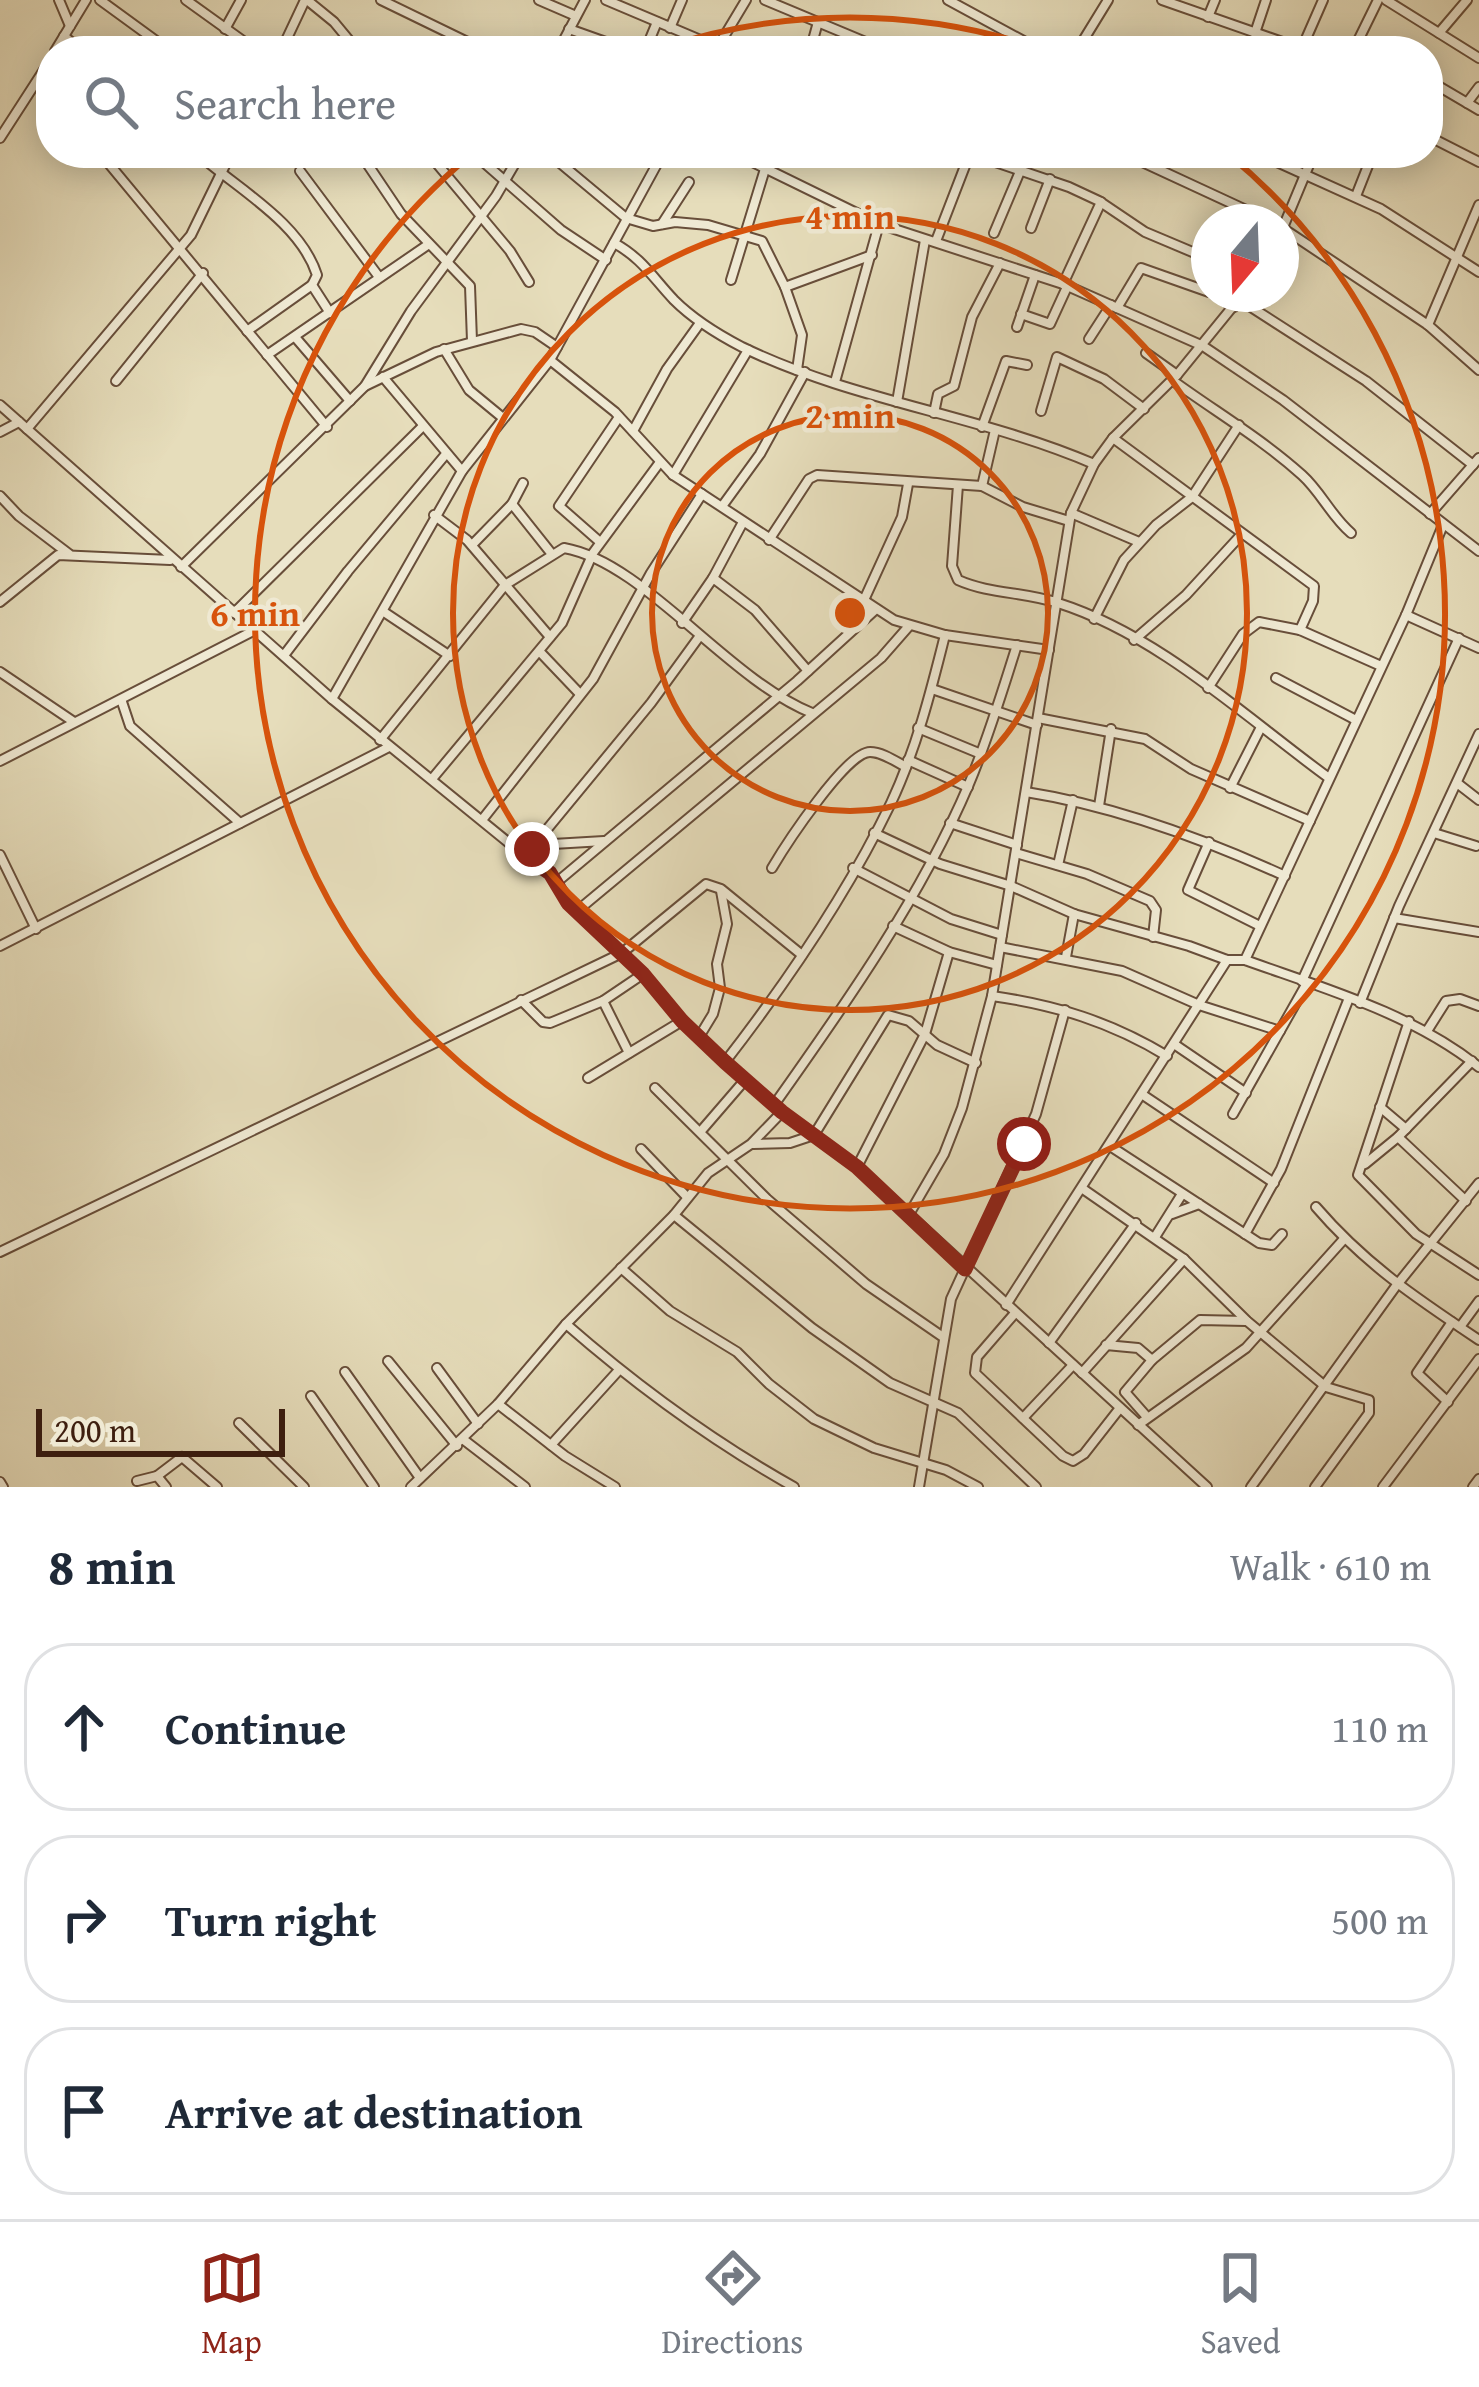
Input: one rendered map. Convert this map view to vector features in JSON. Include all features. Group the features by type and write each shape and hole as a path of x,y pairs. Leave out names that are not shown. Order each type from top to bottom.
{"street":[{"path":"59,0 71,36"},
{"path":"64,36 86,0"},
{"path":"100,0 149,36"},
{"path":"186,0 235,36"},
{"path":"225,29 241,0"},
{"path":"288,36 306,0 346,36"},
{"path":"381,0 449,36"},
{"path":"539,0 576,16"},
{"path":"566,36 585,0"},
{"path":"606,0 688,36"},
{"path":"670,28 682,0"},
{"path":"725,36 746,0"},
{"path":"765,0 846,36"},
{"path":"948,0 1014,36"},
{"path":"1086,36 1108,0"},
{"path":"1162,0 1264,36"},
{"path":"1208,17 1215,0"},
{"path":"1255,33 1266,0"},
{"path":"1310,36 1323,0"},
{"path":"1360,36 1382,0 1479,58"},
{"path":"1439,33 1467,0"},
{"path":"651,36 657,22"},
{"path":"814,36 818,22"},
{"path":"569,29 589,36"},
{"path":"0,138 36,84"},
{"path":"1467,103 1479,87"},
{"path":"1443,89 1479,110"},
{"path":"1443,143 1479,161"},
{"path":"113,168 327,428"},
{"path":"213,168 293,236 317,274 312,285 247,331"},
{"path":"0,432 23,426 180,248 196,228 224,168"},
{"path":"369,168 384,192 470,286 472,341"},
{"path":"440,168 510,251 529,282"},
{"path":"489,168 561,230 606,260"},
{"path":"181,568 365,386 513,168"},
{"path":"566,168 626,218 662,226 690,222 745,234 769,248 802,335 801,371 760,454 723,506"},
{"path":"332,699 462,471 550,360 654,168"},
{"path":"897,402 931,240 962,168"},
{"path":"1018,168 1101,202 1145,232 1191,251"},
{"path":"1155,168 1233,204"},
{"path":"1295,168 1356,196 1479,272"},
{"path":"1293,204 1310,168"},
{"path":"1356,196 1367,168"},
{"path":"730,280 765,169 879,224 1065,285 1203,346 1283,400 1479,551"},
{"path":"994,233 1021,169"},
{"path":"300,171 379,277"},
{"path":"1031,228 1050,179"},
{"path":"662,226 688,182"},
{"path":"1021,314 1050,324 1101,202"},
{"path":"1428,326 1479,205"},
{"path":"835,382 879,224"},
{"path":"1299,239 1428,326 1479,370"},
{"path":"614,243 641,259 669,295 700,323 748,350 897,402 1054,447 1094,464"},
{"path":"267,355 429,244"},
{"path":"784,286 872,255"},
{"path":"934,413 938,394 954,386 972,317 1000,263"},
{"path":"1088,339 1142,267 1191,285"},
{"path":"116,381 202,273"},
{"path":"1017,327 1035,275"},
{"path":"312,285 330,313"},
{"path":"908,1216 944,1154 976,1063 992,996 1070,517 1094,464 1113,438 1175,377 1230,312"},
{"path":"1258,312 1366,381 1476,462 1430,514"},
{"path":"633,430 700,323"},
{"path":"365,386 444,349 526,328 557,347"},
{"path":"295,337 350,401"},
{"path":"444,349 469,390 503,418"},
{"path":"673,475 748,350"},
{"path":"1146,353 1307,478 1327,509 1351,532"},
{"path":"1041,412 1057,357 1104,379 1144,410"},
{"path":"550,360 620,417 673,475 875,609 909,626 945,635 1049,650"},
{"path":"982,427 1006,361 1028,365"},
{"path":"383,377 462,471"},
{"path":"0,405 380,740 544,867 577,911 725,1062 782,1112 857,1167 1207,1487"},
{"path":"600,542 559,506 620,417"},
{"path":"1094,619 1138,542 1192,497 1239,425"},
{"path":"235,613 423,426"},
{"path":"982,487 994,430"},
{"path":"1113,438 1314,586 1300,630"},
{"path":"285,654 446,454"},
{"path":"432,779 570,611 600,542 660,462"},
{"path":"769,540 813,475 982,487 1023,506 1138,542"},
{"path":"472,545 512,504 523,483"},
{"path":"864,600 902,517 908,484"},
{"path":"958,484 954,576 967,584 1058,603 1134,640 1329,778"},
{"path":"482,820 601,667 641,589 702,494"},
{"path":"0,496 19,517 70,555"},
{"path":"512,504 551,553"},
{"path":"434,515 472,545 550,637"},
{"path":"682,622 743,522"},
{"path":"1245,960 1406,615 1443,525"},
{"path":"1134,640 1186,595 1241,535"},
{"path":"380,740 505,585 551,553 570,548 641,589 776,698 812,713"},
{"path":"0,602 49,560 70,555 172,560"},
{"path":"713,578 755,610 808,671"},
{"path":"557,882 875,609"},
{"path":"385,612 451,656"},
{"path":"1406,615 1479,648"},
{"path":"1208,688 1252,625 1267,622 1300,630 1381,666"},
{"path":"577,911 881,658 909,626"},
{"path":"0,761 255,630"},
{"path":"725,1062 802,955 874,833 907,763 945,635"},
{"path":"525,856 699,637"},
{"path":"1233,1114 1305,982 1459,638"},
{"path":"774,1105 893,926 950,823 981,754 1017,645"},
{"path":"540,652 580,694"},
{"path":"0,672 75,723"},
{"path":"1276,678 1356,720"},
{"path":"932,688 1037,722 1112,729 1145,739 1191,769 1310,821"},
{"path":"122,702 130,726 240,824"},
{"path":"918,728 981,754"},
{"path":"1099,806 1112,729"},
{"path":"1230,788 1260,729"},
{"path":"1360,1003 1479,734"},
{"path":"0,946 389,747"},
{"path":"772,868 793,832 858,756 874,752 968,787"},
{"path":"1457,783 1479,800"},
{"path":"1025,792 1099,806 1209,842 1285,876"},
{"path":"1058,865 1073,800"},
{"path":"950,823 1150,901 1156,916 1153,937"},
{"path":"874,833 1074,914 1227,960 1245,960 1348,998 1427,1031 1475,1064 1361,1166"},
{"path":"1434,833 1476,847"},
{"path":"536,845 605,842"},
{"path":"1209,842 1188,890 1260,926"},
{"path":"0,855 36,928"},
{"path":"853,868 951,919 1002,934"},
{"path":"0,1252 622,953 706,884 721,890 802,955"},
{"path":"699,1037 713,1014 719,988 717,964 727,924 721,890"},
{"path":"1066,957 1074,914"},
{"path":"1394,918 1479,932"},
{"path":"893,926 949,952 998,964"},
{"path":"1000,946 1122,970 1199,1005 1280,1031"},
{"path":"857,1167 925,1034 949,952"},
{"path":"1006,1305 1227,960"},
{"path":"521,1000 547,1023 603,1001 643,974"},
{"path":"992,996 1065,1010 1124,1031 1167,1056"},
{"path":"1245,1234 1274,1183 1348,998"},
{"path":"1427,1031 1446,1001 1460,999 1479,1006"},
{"path":"603,1001 629,1053"},
{"path":"919,1487 951,1299 1036,1114 1065,1010"},
{"path":"751,1144 790,1143 814,1135 885,1016 909,1021 942,1048 976,1063"},
{"path":"588,1078 682,1021"},
{"path":"1409,1022 1360,1177 1416,1234 1479,1275"},
{"path":"1174,1044 1246,1094"},
{"path":"701,1131 746,1080"},
{"path":"655,1088 767,1199 866,1284 943,1337"},
{"path":"1144,1095 1274,1183"},
{"path":"1380,1107 1468,1199 1479,1203"},
{"path":"411,1487 498,1404 566,1324 687,1197 782,1112"},
{"path":"1110,1146 1245,1234 1268,1245 1282,1234"},
{"path":"641,1149 687,1197"},
{"path":"1251,1487 1396,1286 1479,1183"},
{"path":"1083,1189 1184,1259 1247,1321 1327,1387 1369,1400 1370,1408 1315,1487"},
{"path":"1155,1237 1182,1193"},
{"path":"1171,1214 1198,1204"},
{"path":"1316,1207 1396,1286 1479,1340"},
{"path":"674,1215 812,1328 890,1383 958,1413 1036,1487"},
{"path":"1048,1343 1136,1223"},
{"path":"1416,1234 1421,1254"},
{"path":"1138,1425 1230,1360 1344,1239"},
{"path":"1082,1373 1184,1259"},
{"path":"621,1268 670,1311 737,1352 814,1419 874,1448 978,1487"},
{"path":"1448,1402 1417,1371 1479,1300"},
{"path":"1016,1313 980,1352 974,1370 989,1390 1073,1461 1084,1454 1120,1407"},
{"path":"1147,1417 1125,1392 1152,1360 1200,1320 1247,1321"},
{"path":"566,1324 619,1370 737,1454 794,1487"},
{"path":"1106,1345 1138,1348 1152,1360"},
{"path":"1383,1487 1479,1359"},
{"path":"388,1361 460,1443 525,1487"},
{"path":"1023,1418 1073,1365"},
{"path":"437,1368 478,1424"},
{"path":"551,1445 619,1370"},
{"path":"345,1372 420,1478"},
{"path":"310,1396 374,1487"},
{"path":"498,1404 615,1487"},
{"path":"239,1423 304,1487"},
{"path":"137,1481 157,1476 182,1457 218,1487"},
{"path":"157,1476 166,1487"},
{"path":"1473,1487 1479,1479"}],"route":[{"path":"532,849 525,856 550,873 568,903 643,974 682,1021 782,1112 857,1167 965,1269 1024,1144"}]}
